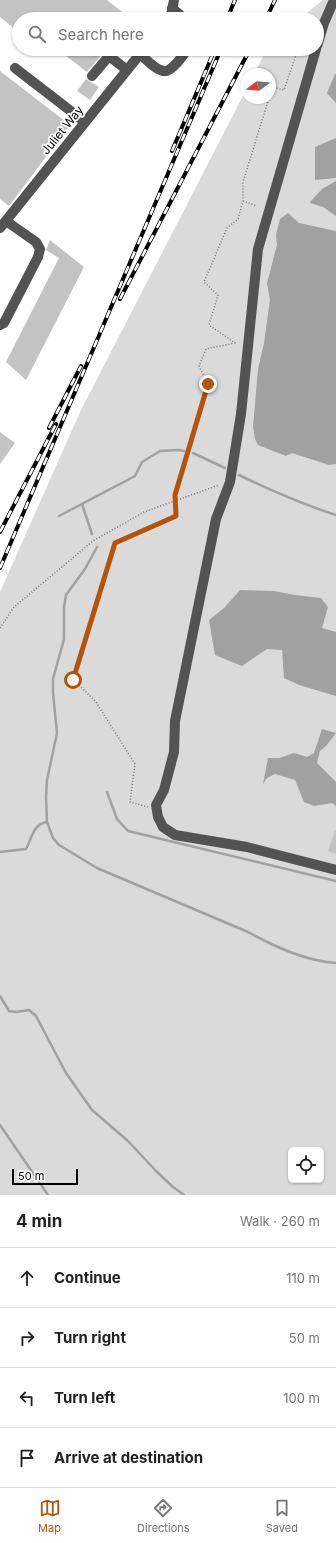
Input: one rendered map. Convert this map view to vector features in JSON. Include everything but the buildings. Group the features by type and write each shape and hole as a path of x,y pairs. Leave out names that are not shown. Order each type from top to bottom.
{"street":[{"path":"324,23 334,0"},
{"path":"173,4 179,12"},
{"path":"92,76 109,56"},
{"path":"115,56 127,70"},
{"name":"Juliet Way","path":"3,225 138,56"},
{"path":"146,56 154,66 163,71 167,71 172,68 181,56"},
{"path":"315,56 258,249 241,414 230,482 216,520 175,721 174,752 164,790 156,805 163,827 175,835 247,847 336,870"},
{"path":"15,68 85,122"},
{"path":"0,326 4,323 38,257 40,249 36,242 3,225"}],"path":[{"path":"276,88 284,90 296,56"},
{"path":"157,810 130,802 135,764 96,702 73,680 115,543 176,516 175,495 208,384 199,366 206,349 235,343 209,325 218,295 204,282 227,228 238,219 243,201 243,182 267,104"},
{"path":"243,201 257,206"},
{"path":"0,628 14,607 94,541 144,512 230,482"}],"shaded area":[{"path":"323,0 336,0 336,1195 0,1195 0,592 81,410 240,102 240,104 276,104 276,68 257,68 263,56 324,56 324,12 308,12"},
{"path":"336,74 336,103 327,93"},
{"path":"336,138 336,178 315,180 315,147"},
{"path":"336,181 336,216 323,207 310,203 322,189"},
{"path":"288,213 299,223 336,231 336,464 329,465 292,453 286,456 258,445 255,439 253,427 258,369 264,343 270,300 267,283 277,245 276,235 280,219"},
{"path":"240,590 274,591 321,598 328,607 322,628 336,632 336,696 299,685 284,678 282,650 267,649 242,666 215,655 209,620 224,608"},
{"path":"322,729 336,733 320,751 317,763 336,782 336,806 332,803 314,806 304,802 295,780 275,774 267,778 263,784 268,758 279,758 294,753 307,757 314,753"}],"waterway":[{"path":"59,516 135,476 142,462 160,451 184,451"},
{"path":"193,453 225,468"},
{"path":"239,475 286,496 336,515"},
{"path":"82,504 92,534"},
{"path":"97,547 85,569 66,595 64,607 64,639 53,679 57,733 47,780 46,797 47,822 53,838 59,845 97,868 248,932 290,952 324,962 336,963"},
{"path":"107,792 117,819 128,831 336,881"},
{"path":"0,852 26,849 36,829 42,823 47,822"},
{"path":"0,996 9,1011 16,1012 29,1010 36,1016 66,1073 92,1110 128,1141 156,1171 184,1195"},
{"path":"0,1125 48,1195"}],"railway":[{"path":"230,12 235,0"},
{"path":"269,12 275,0"},
{"path":"172,151 212,56"},
{"path":"0,568 218,56"},
{"path":"120,299 246,56"},
{"path":"49,428 81,366"},
{"path":"0,532 56,424"}],"route":[{"path":"73,680 115,543 176,516 175,495 208,384"}]}
